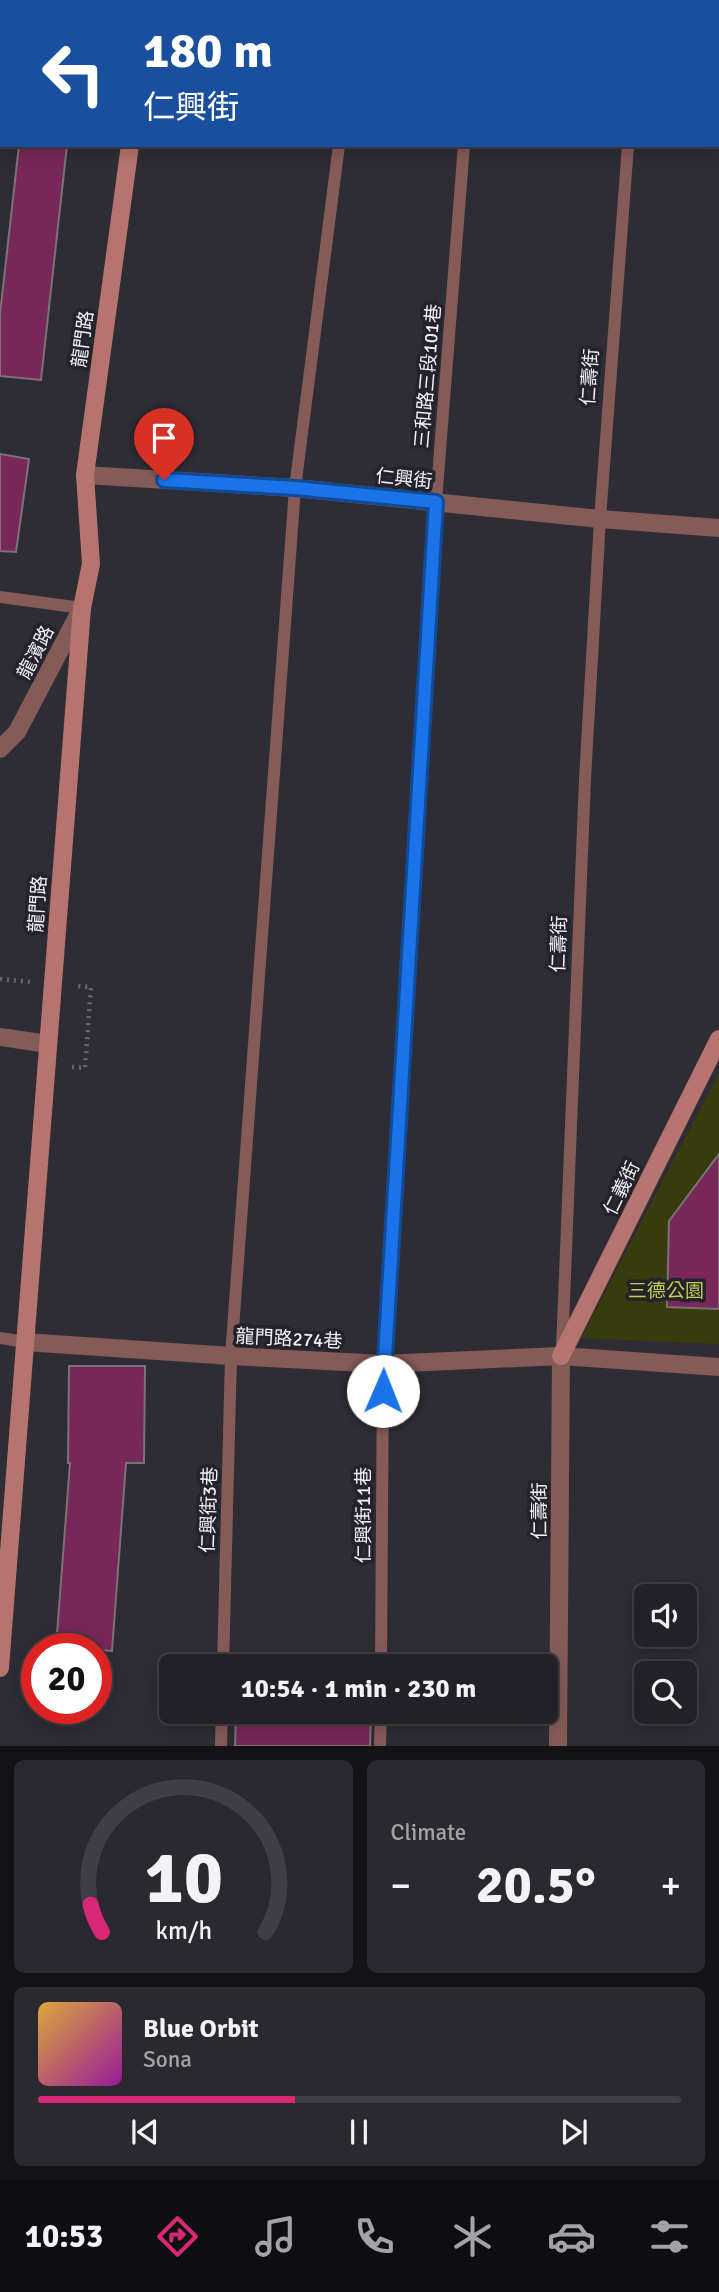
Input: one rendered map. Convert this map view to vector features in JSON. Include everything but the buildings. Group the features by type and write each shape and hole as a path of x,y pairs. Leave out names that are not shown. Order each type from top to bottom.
{"street":[{"name":"龍門路","path":"0,1668 82,608 91,564 85,475 130,147"},
{"name":"仁興街","path":"85,475 295,488 600,519 719,527"},
{"name":"龍濱路","path":"0,749 17,732 82,608"},
{"path":"0,1037 48,1044"},
{"name":"仁義街","path":"562,1356 719,1039"},
{"name":"龍門路274巷","path":"24,1342 383,1364 562,1356 719,1367"},
{"name":"仁壽街","path":"558,1746 562,1356"}],"lane":[{"name":"仁興街3巷","path":"223,1654 232,1356 295,488 339,147"},
{"name":"三和路三段101巷","path":"383,1364 436,502 464,147"},
{"name":"仁壽街","path":"562,1356 585,792 600,519 628,147"},
{"path":"0,597 82,608"},
{"path":"0,1338 24,1342"},
{"name":"仁興街11巷","path":"381,1654 383,1364"},
{"path":"221,1746 222,1724"},
{"path":"380,1746 381,1724"}],"green space":[{"name":"三德公園","path":"719,1073 719,1344 581,1338"}],"route":[{"path":"164,480 295,488 436,502 384,1336 383,1391"}]}
